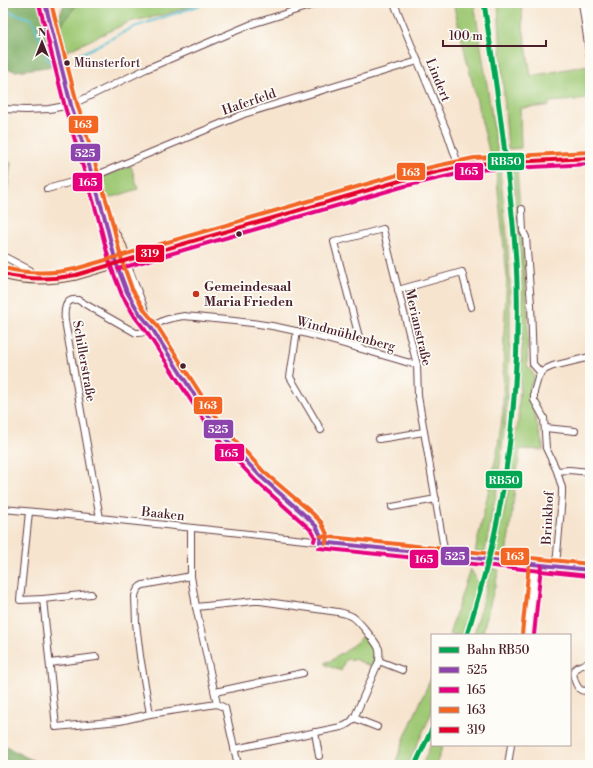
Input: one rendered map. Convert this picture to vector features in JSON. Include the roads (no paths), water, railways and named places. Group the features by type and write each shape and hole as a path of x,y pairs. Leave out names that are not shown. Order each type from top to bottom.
{"main road":[{"path":"44,3 71,105 104,214 116,263"},
{"path":"3,274 36,279 62,278 76,275 403,180 474,164 590,158"},
{"path":"104,214 122,247 126,260"}],"street":[{"path":"3,109 49,109 71,105 146,69 252,24 319,3"},
{"name":"Lindert","path":"394,3 447,132 459,167"},
{"path":"582,3 590,58"},
{"name":"Haferfeld","path":"47,189 92,177 244,114 418,61"},
{"path":"522,209 523,231 526,237 531,304 533,364 541,373 553,366 590,357"},
{"name":"Merianstraße","path":"358,348 359,338 334,242 383,229 418,365 418,396 445,555"},
{"path":"3,256 30,270 36,279"},
{"path":"126,260 151,327"},
{"path":"116,263 134,304 151,327 204,410 230,444 260,476 316,526 321,536 320,542"},
{"path":"398,290 462,272 471,307"},
{"name":"Schillerstraße","path":"100,518 65,321 65,309 67,304 75,299 134,333 140,334 151,327"},
{"name":"Windmühlenberg","path":"151,327 164,320 184,316 272,326 297,331 418,365"},
{"path":"297,331 290,377 321,430"},
{"name":"Brinkhof","path":"541,373 535,384 534,400 544,418 546,448 557,471 562,488 556,566"},
{"path":"545,428 575,431"},
{"path":"379,439 424,432"},
{"path":"557,471 569,470 590,472"},
{"path":"392,507 436,499"},
{"name":"Baaken","path":"3,509 590,570"},
{"path":"29,512 20,600 91,594"},
{"path":"191,528 191,576 196,607 217,704"},
{"path":"528,634 535,565"},
{"path":"150,714 136,622 136,592 143,585 191,576"},
{"path":"43,599 56,727 120,721 150,714 217,704 226,708 238,765"},
{"path":"196,607 260,601 346,614 356,620 379,648 379,661 351,722 346,725 234,749"},
{"path":"50,663 96,658"},
{"path":"379,661 402,670"},
{"path":"590,663 575,669 573,671 573,675 582,691 590,689"},
{"path":"214,692 303,673"},
{"path":"354,718 377,727"},
{"path":"315,732 320,756"},
{"path":"508,765 511,746"}],"waterway":[{"path":"77,56 134,27 207,3"},
{"path":"3,10 32,19 49,62 51,62"}],"rail line":[{"name":"RB50","path":"467,634 488,561 500,505 510,442 517,347 516,253 501,122 484,3"},
{"name":"RB50","path":"415,765 431,731"}],"place":[{"name":"Münsterfort","path":"67,63"},
{"name":"Gemeindesaal Maria Frieden","path":"196,294"}]}
